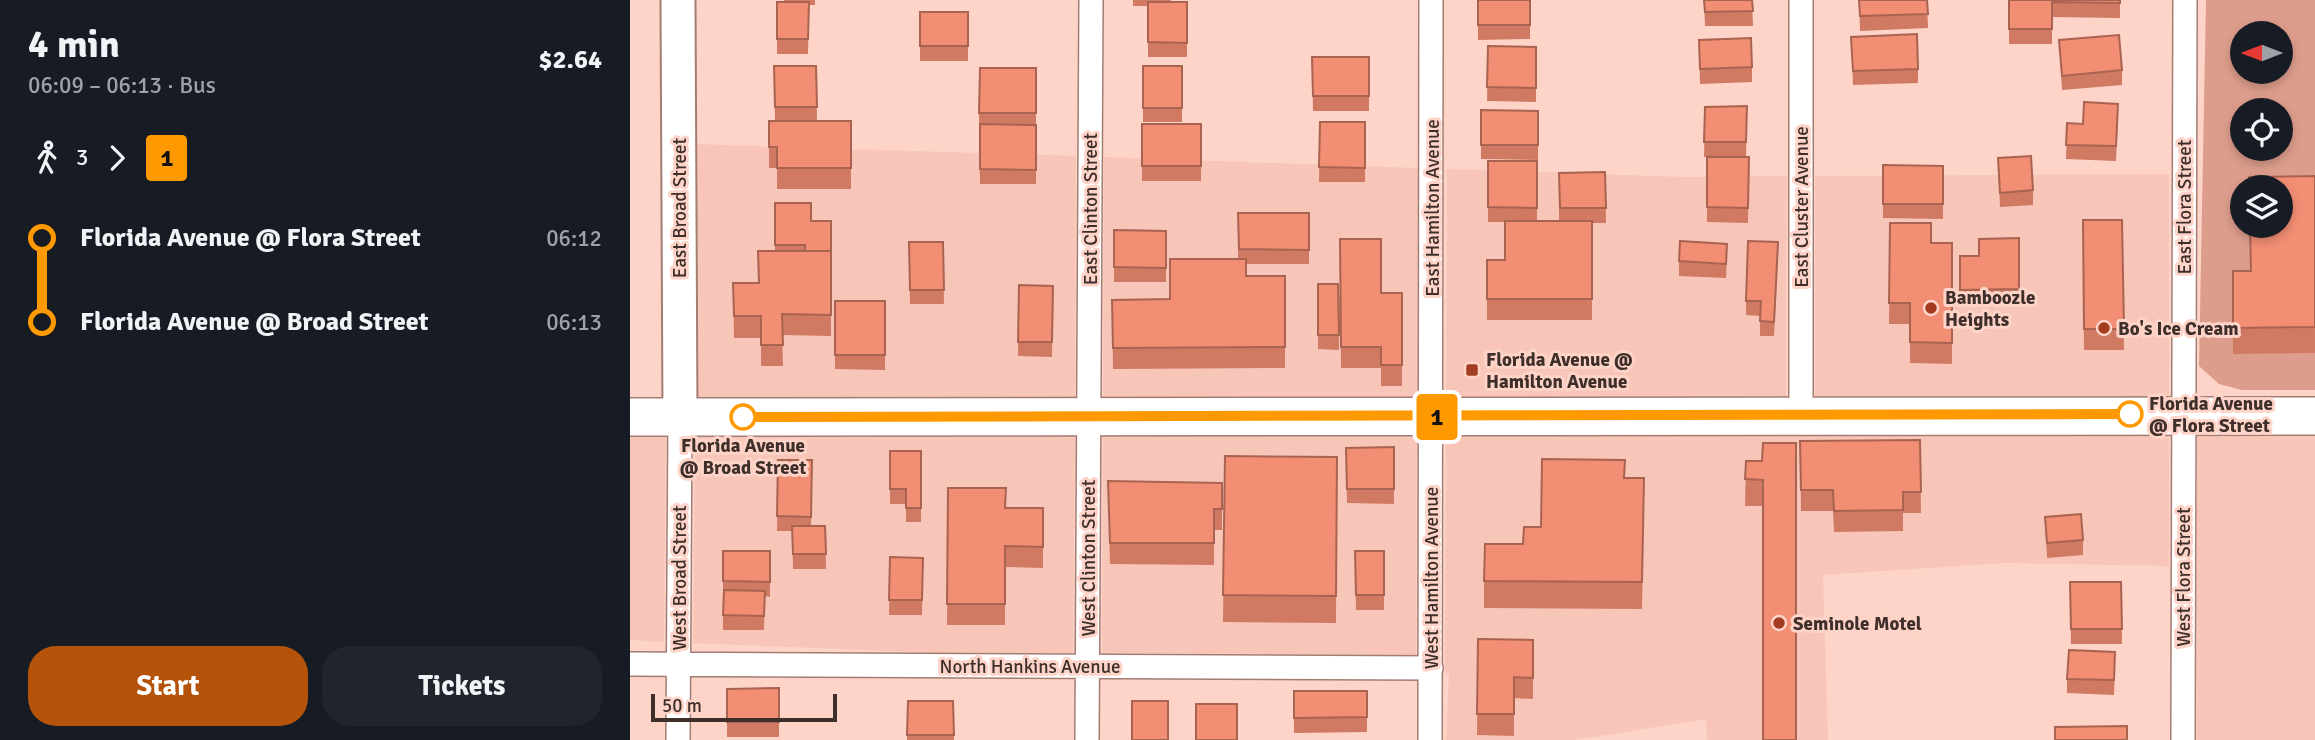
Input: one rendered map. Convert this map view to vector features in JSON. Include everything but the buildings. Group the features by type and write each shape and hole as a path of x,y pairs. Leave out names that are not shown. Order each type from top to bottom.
{"main road":[{"path":"630,417 2315,416"}],"street":[{"name":"East Broad Street","path":"678,0 680,417"},
{"name":"East Clinton Street","path":"1089,417 1091,0"},
{"name":"East Hamilton Avenue","path":"1431,0 1432,417"},
{"name":"East Cluster Avenue","path":"1801,0 1801,415"},
{"name":"East Flora Street","path":"2183,414 2185,0"},
{"name":"West Flora Street","path":"2183,414 2183,740"},
{"name":"West Broad Street","path":"678,740 680,417"},
{"name":"West Clinton Street","path":"1087,740 1089,417"},
{"name":"West Hamilton Avenue","path":"1430,740 1432,417"},
{"name":"North Hankins Avenue","path":"630,664 1431,668"}],"shaded area":[{"path":"2206,0 2315,0 2315,390 2242,390 2219,384 2199,366"},
{"path":"693,144 1076,156 1075,404 695,404"},
{"path":"1104,157 1418,168 1417,404 1103,404"},
{"path":"1447,169 1682,177 1787,176 1786,402 1446,404"},
{"path":"2169,174 2169,402 1815,402 1815,176"},
{"path":"2169,427 2169,566 2005,563 1823,575 1828,740 1707,740 1706,719 1575,740 1446,740 1449,673 1445,673 1446,430"},
{"path":"2197,427 2315,429 2315,740 2197,740"},
{"path":"630,429 666,430 664,642 630,640"},
{"path":"695,430 1075,430 1073,653 934,653 693,643"},
{"path":"1103,430 1417,430 1416,655 1102,653"}],"bus line":[{"name":"1","path":"743,417 2130,414"}],"place":[{"name":"Bamboozle Heights","path":"1931,308"},
{"name":"Bo's Ice Cream","path":"2104,328"},
{"name":"Florida Avenue @ Hamilton Avenue","path":"1472,370"},
{"name":"Florida Avenue @ Flora Street","path":"2130,414"},
{"name":"Florida Avenue @ Broad Street","path":"743,417"},
{"name":"Seminole Motel","path":"1779,623"}]}
